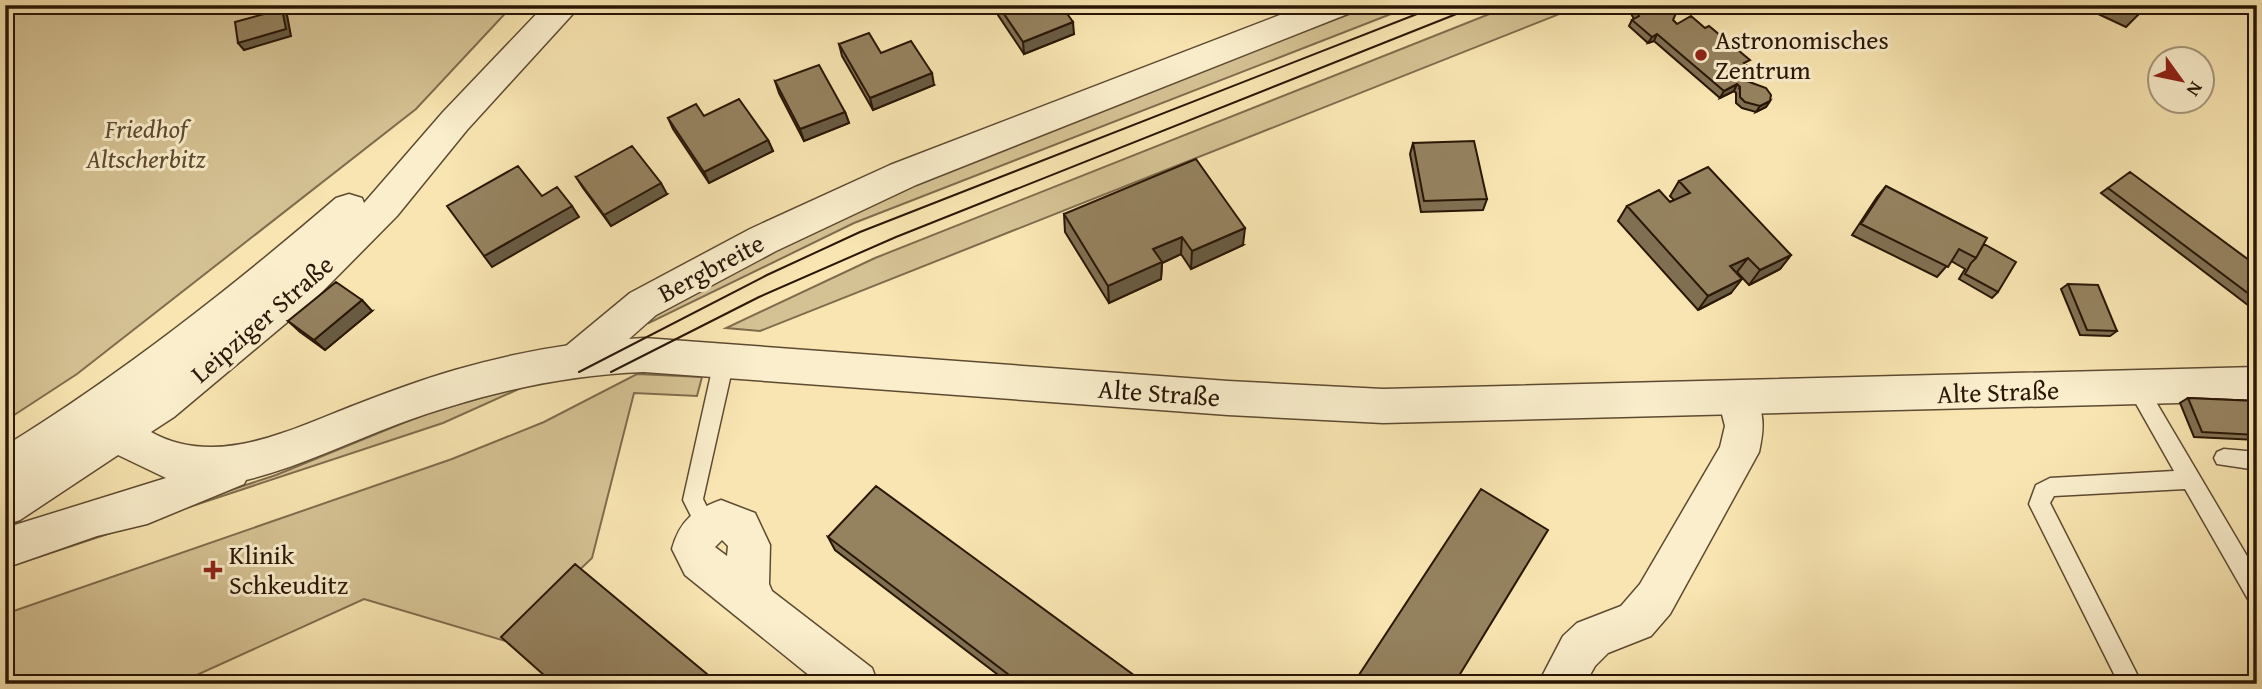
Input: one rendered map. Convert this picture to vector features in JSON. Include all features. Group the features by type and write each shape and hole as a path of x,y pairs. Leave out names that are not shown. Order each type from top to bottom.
{"street":[{"name":"Leipziger Straße","path":"5,506 22,471 208,368 303,287 384,206 455,121 565,5"},
{"name":"Bergbreite","path":"105,423 145,449 187,465 211,465 261,458 392,408 489,378 580,358 643,304 763,240 891,180 1339,5"},
{"name":"Leipziger Straße","path":"105,423 237,304 455,121"},
{"name":"Alte Straße","path":"580,358 644,355 1215,397 1383,406 2257,384"},
{"path":"1560,684 1579,651 1592,638 1636,621 1655,599 1739,452 1745,426 1738,399"},
{"path":"5,548 97,517 147,505 261,458"},
{"path":"22,471 55,501 73,511 97,517"},
{"path":"706,525 721,519 740,527 749,545 748,584 755,602 856,684"}],"lane":[{"path":"706,525 693,500 724,361"},
{"path":"2136,386 2257,593"},
{"path":"2224,458 2257,461"},
{"path":"2131,684 2039,504 2043,492 2050,486 2190,479"}],"green space":[{"name":"Friedhof Altscherbitz","path":"5,5 513,5 416,109 77,374 5,421"},
{"path":"1373,5 1414,5 854,223 649,323 649,311 983,153"},
{"path":"1512,5 1582,5 760,331 726,328 875,258"},
{"path":"637,374 702,377 697,396 634,393 592,558 505,641 364,599 177,684 5,684 5,614 452,459 544,422"},
{"path":"532,383 443,423 5,568 5,558 133,522 276,475 425,414"}],"building":[{"path":"998,5 1061,5 1073,22 1023,42"},
{"name":"Astronomisches Zentrum","path":"1633,5 1676,5 1677,11 1673,20 1677,24 1691,16 1705,28 1709,26 1750,60 1744,63 1756,73 1744,80 1766,88 1771,95 1770,101 1760,106 1745,102 1740,97 1740,87 1737,84 1724,91 1657,34 1652,37 1632,20 1639,16"},
{"path":"2117,5 2143,5 2138,15"},
{"path":"282,9 286,29 238,43 235,22"},
{"path":"869,33 881,53 911,41 932,73 870,98 839,44"},
{"path":"819,65 845,112 800,129 775,81"},
{"path":"739,99 768,140 704,172 668,118 696,104 704,116"},
{"path":"1474,141 1487,199 1424,201 1413,143"},
{"path":"632,146 661,183 604,215 576,177"},
{"path":"1196,159 1245,228 1192,251 1182,237 1153,249 1162,262 1108,286 1064,214"},
{"path":"518,166 542,196 557,187 572,206 484,256 447,206"},
{"path":"1708,167 1791,255 1760,270 1748,258 1730,266 1742,279 1708,296 1627,206 1659,190 1670,202 1690,193 1679,181"},
{"path":"2130,172 2257,266 2257,300 2108,188"},
{"path":"1886,186 1987,238 1976,258 1959,249 1948,267 1861,224"},
{"path":"1984,244 2016,262 1998,292 1965,274"},
{"path":"336,282 362,300 314,340 288,321"},
{"path":"2068,284 2098,285 2117,331 2087,330"},
{"path":"2188,398 2257,401 2257,435 2202,432"},
{"path":"876,486 1146,684 1021,684 828,537"},
{"path":"1481,489 1548,530 1454,684 1353,684"},
{"path":"575,564 719,684 554,684 501,637"}],"tram line":[{"path":"579,372 767,275 860,232 1440,5"},
{"path":"611,372 759,297 896,237 1479,5"}],"place":[{"name":"Astronomisches Zentrum","path":"1701,55"},
{"name":"Klinik Schkeuditz","path":"213,570"}]}
